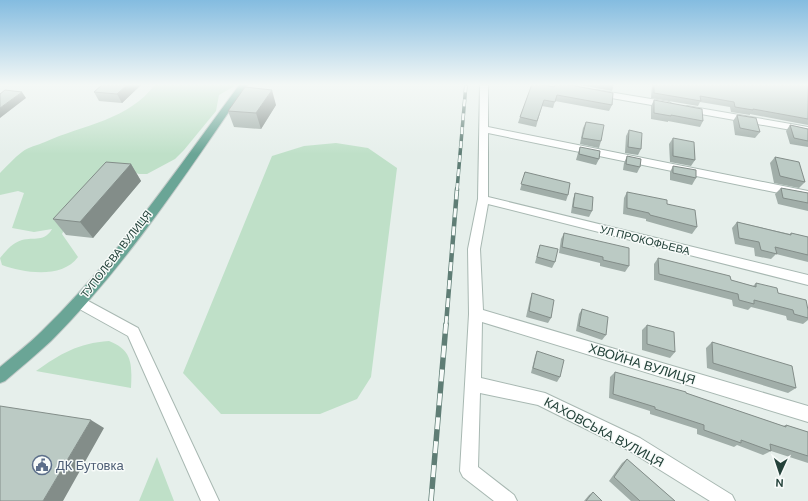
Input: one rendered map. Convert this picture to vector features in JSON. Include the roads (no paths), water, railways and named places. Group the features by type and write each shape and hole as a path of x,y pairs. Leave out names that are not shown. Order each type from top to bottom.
{"main road":[{"name":"ТУПОЛЄВА ВУЛИЦЯ","path":"79,302 130,238 227,107"},
{"path":"0,376 51,331 79,302"}],"street":[{"path":"484,107 483,199 474,249 476,314 469,471 508,501"},
{"path":"681,107 808,130"},
{"path":"484,129 808,195"},
{"name":"УЛ ПРОКОФЬЕВА","path":"483,199 808,280"},
{"name":"ТУПОЛЄВА ВУЛИЦЯ","path":"79,302 133,332 210,501"},
{"name":"ХВОЙНА ВУЛИЦЯ","path":"476,314 808,414"},
{"name":"КАХОВСЬКА ВУЛИЦЯ","path":"473,384 540,398 634,444 726,501"}],"railway":[{"path":"457,190 464,107"},
{"path":"446,325 457,189"},
{"path":"431,501 446,324"}],"place":[{"name":"ДК Бутовка","path":"42,465"}]}
